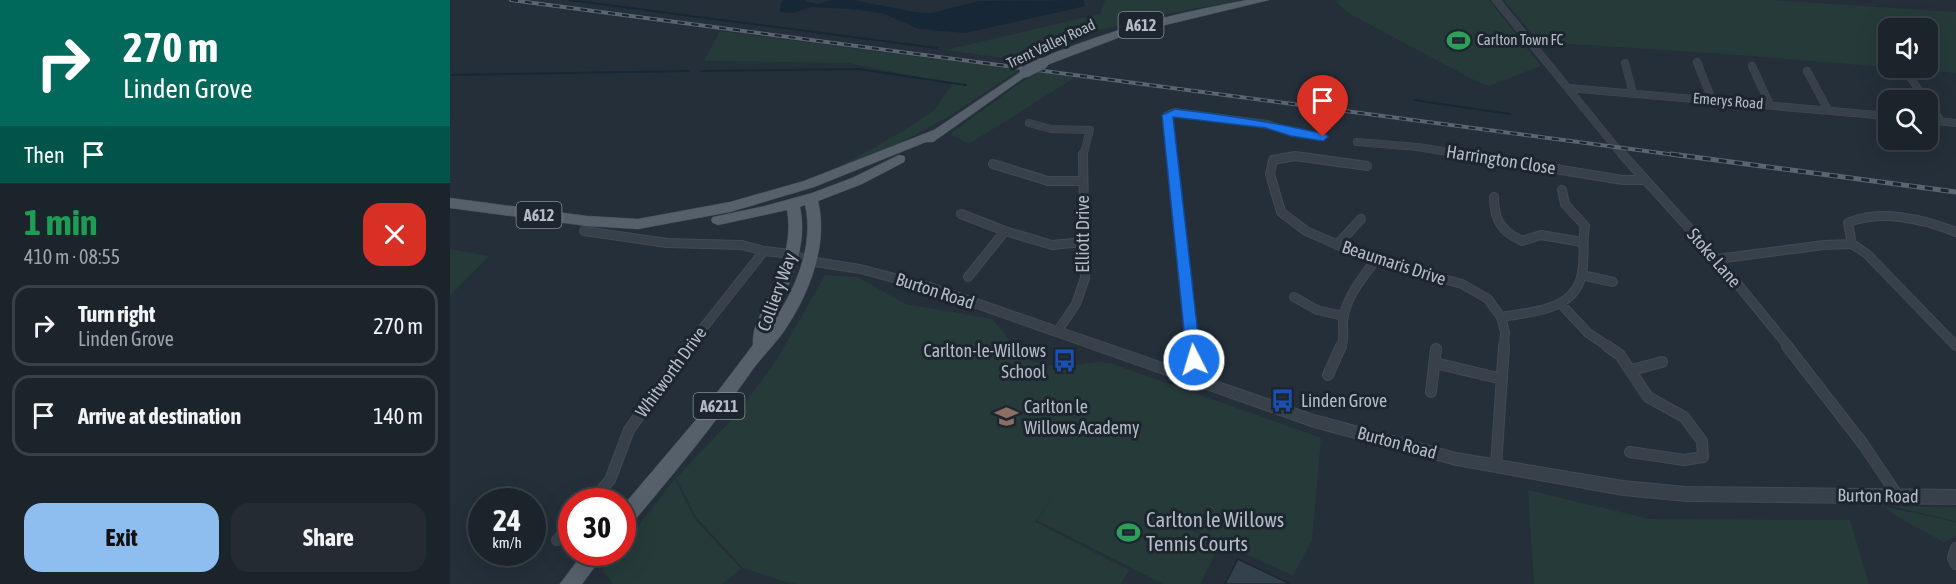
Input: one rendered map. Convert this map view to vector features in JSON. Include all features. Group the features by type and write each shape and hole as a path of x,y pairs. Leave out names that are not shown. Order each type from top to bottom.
{"main road":[{"name":"Trent Valley Road","path":"640,230 723,219 802,194 832,190 890,165 925,144 936,133 1025,72 1043,63 1102,37 1134,27 1254,2"},
{"name":"A612","path":"450,203 640,230 716,211 726,212 802,194"},
{"name":"Colliery Way","path":"761,345 760,332 792,254 802,194"},
{"name":"Colliery Way","path":"636,504 718,407 761,345 776,330 800,286 809,258 816,214 802,194"},
{"path":"570,584 585,566"}],"street":[{"name":"Stoke Lane","path":"1496,0 1645,180 1717,259 1852,428 1898,496"},
{"path":"1697,62 1712,100"},
{"path":"1625,63 1633,93"},
{"path":"1752,66 1770,105"},
{"path":"1807,71 1828,110"},
{"name":"Emerys Road","path":"1568,88 1878,115"},
{"path":"1190,379 1194,357 1167,115 1175,112 1267,124 1291,132 1323,137"},
{"path":"1938,117 1941,121"},
{"path":"1938,121 1956,123"},
{"name":"Elliott Drive","path":"1029,123 1043,129 1058,131 1090,130 1083,155 1085,278 1076,304 1057,332"},
{"name":"Harrington Close","path":"1357,142 1418,147 1623,180 1645,180"},
{"name":"Beaumaris Drive","path":"1367,166 1295,156 1273,160 1270,174 1281,212 1306,231 1376,261 1462,284 1488,299 1501,317"},
{"path":"993,164 1062,185 1083,181"},
{"path":"1496,466 1505,332 1501,317 1561,304 1575,294 1582,275 1582,242 1585,226 1565,204 1562,190"},
{"path":"1494,197 1494,215 1503,232 1521,241 1541,235 1582,242"},
{"path":"961,214 1005,231 1052,245 1084,242"},
{"path":"1851,244 1848,223 1861,217 1896,219 1948,228 1956,232"},
{"path":"1337,245 1360,219"},
{"name":"Burton Road","path":"584,231 640,230 742,245 860,269 942,291 1314,421 1409,448 1496,466 1623,488 1686,494 1956,497"},
{"path":"968,277 1005,231"},
{"path":"1717,259 1824,245 1851,244 1867,254 1956,346"},
{"name":"Whitworth Drive","path":"603,488 610,480 629,430 672,367 764,251"},
{"path":"1328,375 1345,338 1343,316 1355,289 1376,261"},
{"path":"1582,275 1613,282"},
{"path":"1297,303 1327,314 1343,316"},
{"path":"1561,304 1588,333 1620,355 1648,397 1684,417 1702,441 1703,457 1684,460 1630,452"},
{"path":"1431,392 1436,349"},
{"path":"1632,370 1662,362"},
{"path":"1435,363 1502,379"},
{"path":"1956,548 1953,558 1956,564"}],"green space":[{"path":"1105,0 1243,0 1099,30 1063,45 1032,62 945,50 1100,14"},
{"name":"Carlton Town FC","path":"1489,0 1541,66 1489,86 1348,13 1335,1"},
{"path":"1504,0 1772,0 1956,12 1956,73 1938,72 1938,18 1878,18 1878,66 1539,42"},
{"path":"720,31 1019,70 948,117 894,146 833,170 903,131 933,111 953,84 848,63 704,61"},
{"path":"1041,72 1074,78 969,144 950,134 1020,83"},
{"path":"450,249 489,256 450,296"},
{"name":"Carlton le Willows Academy","path":"825,275 857,277 906,304 992,319 1003,331 1015,351 1032,361 1059,367 1097,362 1110,363 1321,438 1312,540 1293,576 1143,506 1220,544 1200,584 1163,584 1037,520 1057,490 1035,522 1129,570 1121,584 797,584 743,568 696,517 676,478 735,416 776,361"},
{"path":"675,479 694,518 741,569 722,584 613,584 602,570 605,566 636,566 636,528"},
{"path":"1528,490 1650,519 1850,520 1869,584 1534,584"},
{"path":"1891,506 1956,507 1956,521"},
{"path":"1886,507 1956,522 1956,536 1944,542 1894,515"}],"water":[{"path":"783,0 805,0 818,4 832,0 853,0 932,13 978,1 1084,0 1085,6 966,33 919,29 882,13 851,9 811,7 793,13 780,12"}],"building":[{"path":"1238,559 1290,584 1225,584"}],"waterway":[{"path":"569,0 937,48"},
{"path":"701,71 858,69 966,85"},
{"path":"450,75 689,71"},
{"path":"1414,100 1510,114"}],"railway":[{"path":"511,0 1683,156"},
{"path":"1671,154 1956,192"}],"place":[{"name":"Carlton Town FC","path":"1459,40"},
{"name":"Carlton-le-Willows School","path":"1064,361"},
{"name":"Linden Grove","path":"1283,401"},
{"name":"Carlton le Willows Academy","path":"1006,417"},
{"name":"Carlton le Willows Tennis Courts","path":"1128,532"}],"route":[{"path":"1194,360 1167,115 1175,112 1267,124 1291,132 1323,137"}]}
